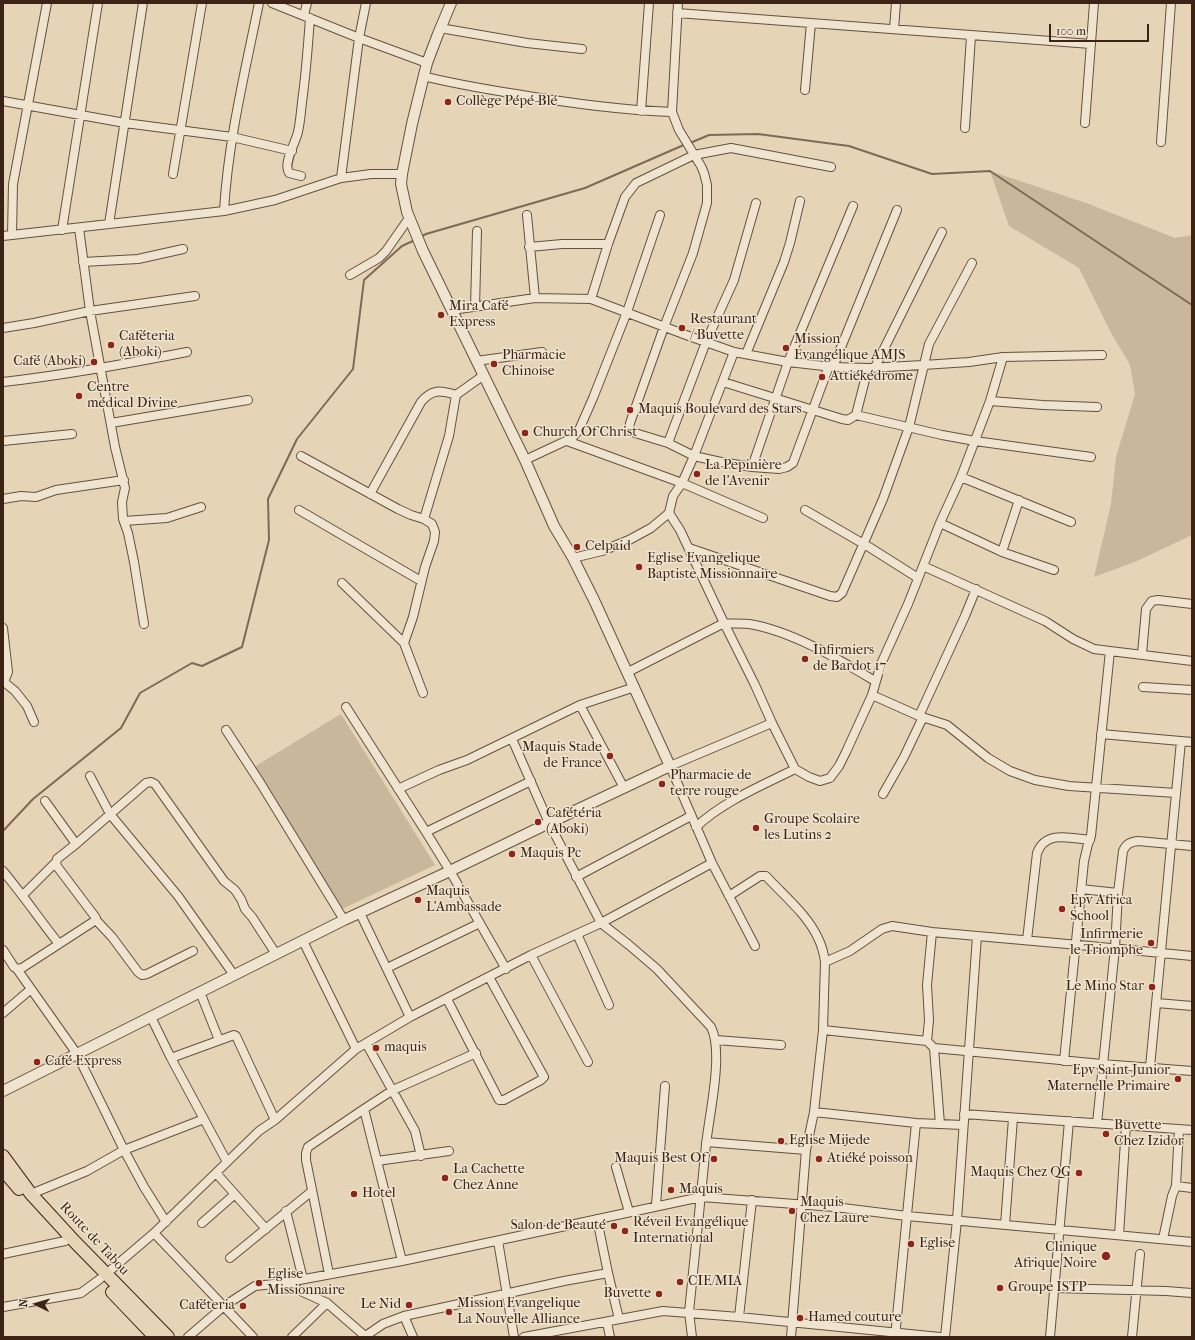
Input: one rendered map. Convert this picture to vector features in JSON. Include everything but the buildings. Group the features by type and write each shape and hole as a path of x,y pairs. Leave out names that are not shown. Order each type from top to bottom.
{"main road":[{"name":"Route de Tabou","path":"3,1156 31,1194 155,1337"},
{"name":"Route de Tabou","path":"3,1170 65,1241 168,1337"}],"street":[{"path":"12,236 13,184 47,3"},
{"path":"62,230 98,3"},
{"path":"109,224 142,3"},
{"path":"173,174 202,3"},
{"path":"224,211 226,180 232,137 259,3"},
{"path":"272,3 359,38 427,63"},
{"path":"301,176 289,173 287,171 287,160 292,151 298,131 304,82 307,3"},
{"path":"341,178 359,38 366,3"},
{"path":"451,3 440,28 423,76 402,174 402,184 409,218 476,361 525,460 554,526 573,558 628,672 712,863 755,946"},
{"path":"641,111 649,3"},
{"path":"678,3 672,112 679,130 701,166 707,185 705,211 693,253 664,327 629,428 631,432 668,443 694,456 752,467 779,469 787,468 793,463 831,366 897,210"},
{"path":"894,29 896,3"},
{"path":"1085,123 1094,3"},
{"path":"1161,142 1171,3"},
{"path":"677,13 1091,44"},
{"path":"805,90 811,23"},
{"path":"440,28 527,43 582,49"},
{"path":"965,128 972,36"},
{"path":"423,76 452,83 563,102 641,111 672,112"},
{"path":"3,101 125,123 232,137 292,151"},
{"path":"591,299 608,244 625,197 636,183 694,155 731,148 831,167"},
{"path":"3,236 224,211 275,200 341,178 370,174 402,174"},
{"path":"746,354 784,262 790,244 800,201"},
{"path":"668,443 706,342 734,280 756,202"},
{"path":"752,467 788,362 853,206"},
{"path":"527,215 535,298"},
{"path":"525,460 567,441 579,430 627,312 660,215"},
{"path":"350,275 378,258 386,251 409,218"},
{"path":"79,228 90,311 100,369 126,488 122,502 123,519 134,562 144,624"},
{"path":"475,306 478,231"},
{"path":"723,382 776,397 842,419 848,420 856,415 872,367 942,232"},
{"path":"529,247 562,244 608,244"},
{"path":"83,262 138,259 183,249"},
{"path":"689,548 833,597 837,597 842,593 883,499 909,426 923,365 930,344 972,263"},
{"path":"3,328 90,311 195,296"},
{"path":"452,310 535,298 591,299 734,352 788,362 831,366 872,367 923,365 1003,358 1102,355"},
{"path":"3,382 100,369 187,352"},
{"path":"476,361 542,352"},
{"path":"573,558 602,551 629,540 651,528 669,513 673,496 682,483 694,456 734,352"},
{"path":"669,513 689,548 795,769 808,777 820,781 830,778 839,766 846,752 872,694 881,664 908,604 940,523 961,477 990,401 1003,358"},
{"path":"370,494 420,402 427,395 435,392 456,395 484,375"},
{"path":"424,519 449,436 456,395"},
{"path":"111,423 248,400"},
{"path":"990,401 1097,407"},
{"path":"856,415 975,441 1090,457"},
{"path":"3,440 72,434"},
{"path":"567,441 682,483 763,518"},
{"path":"300,456 370,494 432,524 435,532 434,541 421,582 413,617 404,643"},
{"path":"961,477 1071,522"},
{"path":"3,499 21,496 36,497 56,490 124,480"},
{"path":"1002,552 1019,500"},
{"path":"124,521 167,518 200,507"},
{"path":"299,510 421,582"},
{"path":"805,510 918,578"},
{"path":"940,523 1002,552 1054,570"},
{"path":"923,566 1045,621 1073,639 1094,648 1110,652 1142,654 1192,661"},
{"path":"342,583 404,643 423,693"},
{"path":"883,794 904,757 976,590"},
{"path":"1142,654 1146,609 1152,601 1164,600 1192,604"},
{"path":"628,672 724,623 756,626 797,640 828,654 875,681"},
{"path":"3,628 8,672 3,682 15,691 27,706 34,722"},
{"path":"1064,1061 1081,889 1085,854 1090,840 1110,652"},
{"path":"398,789 467,760 580,705 635,687"},
{"path":"1143,687 1192,690"},
{"path":"872,694 921,716 947,725 988,758 1010,771 1035,780 1054,784 1096,788 1176,793"},
{"path":"580,705 624,788"},
{"path":"346,707 450,871 506,969"},
{"path":"3,1091 344,920 670,766 772,722"},
{"path":"226,730 261,784 344,920"},
{"path":"1101,734 1192,742"},
{"path":"512,739 549,823 601,923 657,969 711,1027 716,1040 716,1068 706,1142 689,1312 692,1337"},
{"path":"1150,1067 1181,741"},
{"path":"696,828 712,813 730,802 795,769"},
{"path":"90,776 110,814 178,896 234,975"},
{"path":"426,832 531,781"},
{"path":"23,895 56,862 57,859 146,783 151,782 155,784 224,881 234,890 245,910 252,917 276,954"},
{"path":"45,801 76,844"},
{"path":"576,877 691,816"},
{"path":"1027,940 1037,853 1040,845 1046,840 1056,837 1090,840"},
{"path":"1097,1123 1115,948 1118,893 1123,851 1130,843 1138,841 1192,846"},
{"path":"56,862 56,865 96,920 112,937 138,972 142,975 147,974 193,951"},
{"path":"3,1307 81,1293 103,1277 166,1222 259,1131 275,1120 356,1049 410,1017 601,923 712,863"},
{"path":"3,871 23,895 32,910 59,944"},
{"path":"729,896 760,876 766,876 810,925 818,938 825,962 823,1030 814,1112 806,1150 791,1337"},
{"path":"1081,889 1118,893"},
{"path":"360,913 410,1017"},
{"path":"17,969 22,968 96,920"},
{"path":"387,968 480,923"},
{"path":"825,962 850,951 882,929 896,926 932,932 1192,956"},
{"path":"927,1041 929,1020 927,985 932,932"},
{"path":"577,934 609,1005"},
{"path":"944,1337 957,1220 977,936"},
{"path":"303,941 356,1049"},
{"path":"3,950 77,1054 124,1150 144,1187 166,1222"},
{"path":"532,956 588,1062"},
{"path":"447,999 499,1100 501,1101 543,1079 544,1076 489,977"},
{"path":"3,1013 31,989"},
{"path":"200,992 219,1040"},
{"path":"1157,1003 1192,1006"},
{"path":"151,1017 227,1162"},
{"path":"823,1030 927,1041 934,1048 1064,1061 1192,1071"},
{"path":"172,1058 219,1040 234,1035 236,1036 275,1120"},
{"path":"716,1040 781,1045"},
{"path":"366,1043 415,1131 421,1156"},
{"path":"934,1048 940,1124"},
{"path":"329,1274 306,1160 308,1147 393,1090 476,1053"},
{"path":"656,1205 665,1086"},
{"path":"364,1109 402,1261"},
{"path":"814,1112 916,1123 963,1125"},
{"path":"964,1114 1192,1130"},
{"path":"1005,1225 1013,1118"},
{"path":"31,1194 87,1171 124,1150 204,1119"},
{"path":"1050,1337 1069,1121"},
{"path":"895,1335 916,1123"},
{"path":"1119,1235 1126,1125"},
{"path":"1163,1239 1172,1196 1176,1186 1179,1129"},
{"path":"706,1142 806,1150"},
{"path":"377,1161 449,1151"},
{"path":"616,1167 629,1212"},
{"path":"216,1173 266,1228"},
{"path":"1176,1186 1192,1188"},
{"path":"230,1258 312,1191"},
{"path":"202,1223 235,1194"},
{"path":"188,1337 224,1306 256,1286 283,1283 402,1261 701,1196 835,1207 907,1216 1192,1242"},
{"path":"739,1317 752,1200"},
{"path":"286,1211 303,1279"},
{"path":"597,1219 619,1319"},
{"path":"154,1233 253,1337"},
{"path":"3,1254 65,1241"},
{"path":"498,1241 514,1337"},
{"path":"1132,1337 1140,1254"},
{"path":"283,1283 327,1303 364,1336 382,1324 404,1316 608,1273"},
{"path":"1054,1288 1192,1293"},
{"path":"292,1337 327,1303"},
{"path":"524,1337 539,1336 663,1311 689,1312 792,1322 895,1335 940,1337"},
{"path":"404,1316 413,1337"},
{"path":"607,1322 610,1337"}],"shaded area":[{"path":"990,171 1089,204 1175,238 1192,235 1192,535 1137,561 1094,577 1111,504 1116,457 1135,394 1130,365 1110,331 1079,268 1009,226"},
{"path":"341,714 435,865 342,909 254,767"}],"waterway":[{"path":"690,143 709,135 758,134 849,146 932,174 990,171 1192,305"},
{"path":"420,237 585,188 686,144"},
{"path":"3,831 33,799 121,728 140,693 192,663 202,666 242,647 269,540 268,499 297,439 353,369 364,280 402,246 415,240"}],"place":[{"name":"Collège Pépé-Blé","path":"448,102"},
{"name":"Mira Café Express","path":"441,315"},
{"name":"Restaurant / Buvette","path":"682,328"},
{"name":"Caféteria (Aboki)","path":"111,345"},
{"name":"Mission Evangélique AMJS","path":"786,348"},
{"name":"Café (Aboki)","path":"94,362"},
{"name":"Pharmacie Chinoise","path":"494,364"},
{"name":"Attiékédrome","path":"822,377"},
{"name":"Centre médical Divine","path":"79,396"},
{"name":"Maquis Boulevard des Stars","path":"630,410"},
{"name":"Church Of Christ","path":"525,433"},
{"name":"La Pepinière de l'Avenir","path":"697,474"},
{"name":"Celpaid","path":"577,547"},
{"name":"Eglise Evangelique Baptiste Missionnaire","path":"639,567"},
{"name":"Infirmiers de Bardot 17","path":"805,659"},
{"name":"Maquis Stade de France","path":"610,756"},
{"name":"Pharmacie de terre rouge","path":"662,784"},
{"name":"Cafétéria (Aboki)","path":"538,822"},
{"name":"Groupe Scolaire les Lutins 2","path":"756,828"},
{"name":"Maquis Pc","path":"512,854"},
{"name":"Maquis L'Ambassade","path":"418,900"},
{"name":"Epv Africa School","path":"1062,909"},
{"name":"Infirmerie le Triomphe","path":"1151,943"},
{"name":"Le Mino Star","path":"1152,987"},
{"name":"maquis","path":"376,1048"},
{"name":"Café Express","path":"37,1062"},
{"name":"Epv Saint Junior Maternelle Primaire","path":"1178,1079"},
{"name":"Buvette Chez Izidor","path":"1106,1134"},
{"name":"Eglise Mijede","path":"781,1141"},
{"name":"Maquis Best Of","path":"714,1159"},
{"name":"Atiéké poisson","path":"819,1159"},
{"name":"Maquis Chez QG","path":"1079,1173"},
{"name":"La Cachette Chez Anne","path":"445,1178"},
{"name":"Maquis","path":"671,1190"},
{"name":"Hotel","path":"354,1194"},
{"name":"Maquis Chez Laure","path":"792,1211"},
{"name":"Salon de Beauté","path":"614,1226"},
{"name":"Réveil Evangélique International","path":"625,1231"},
{"name":"Eglise","path":"911,1244"},
{"name":"Clinique Afrique Noire","path":"1106,1256"},
{"name":"CIE/MIA","path":"680,1282"},
{"name":"Eglise Missionnaire","path":"259,1283"},
{"name":"Groupe ISTP","path":"1000,1288"},
{"name":"Buvette","path":"659,1294"},
{"name":"Le Nid","path":"409,1305"},
{"name":"Caféteria","path":"243,1306"},
{"name":"Mission Evangelique La Nouvelle Alliance","path":"449,1312"},
{"name":"Hamed couture","path":"800,1318"}]}
